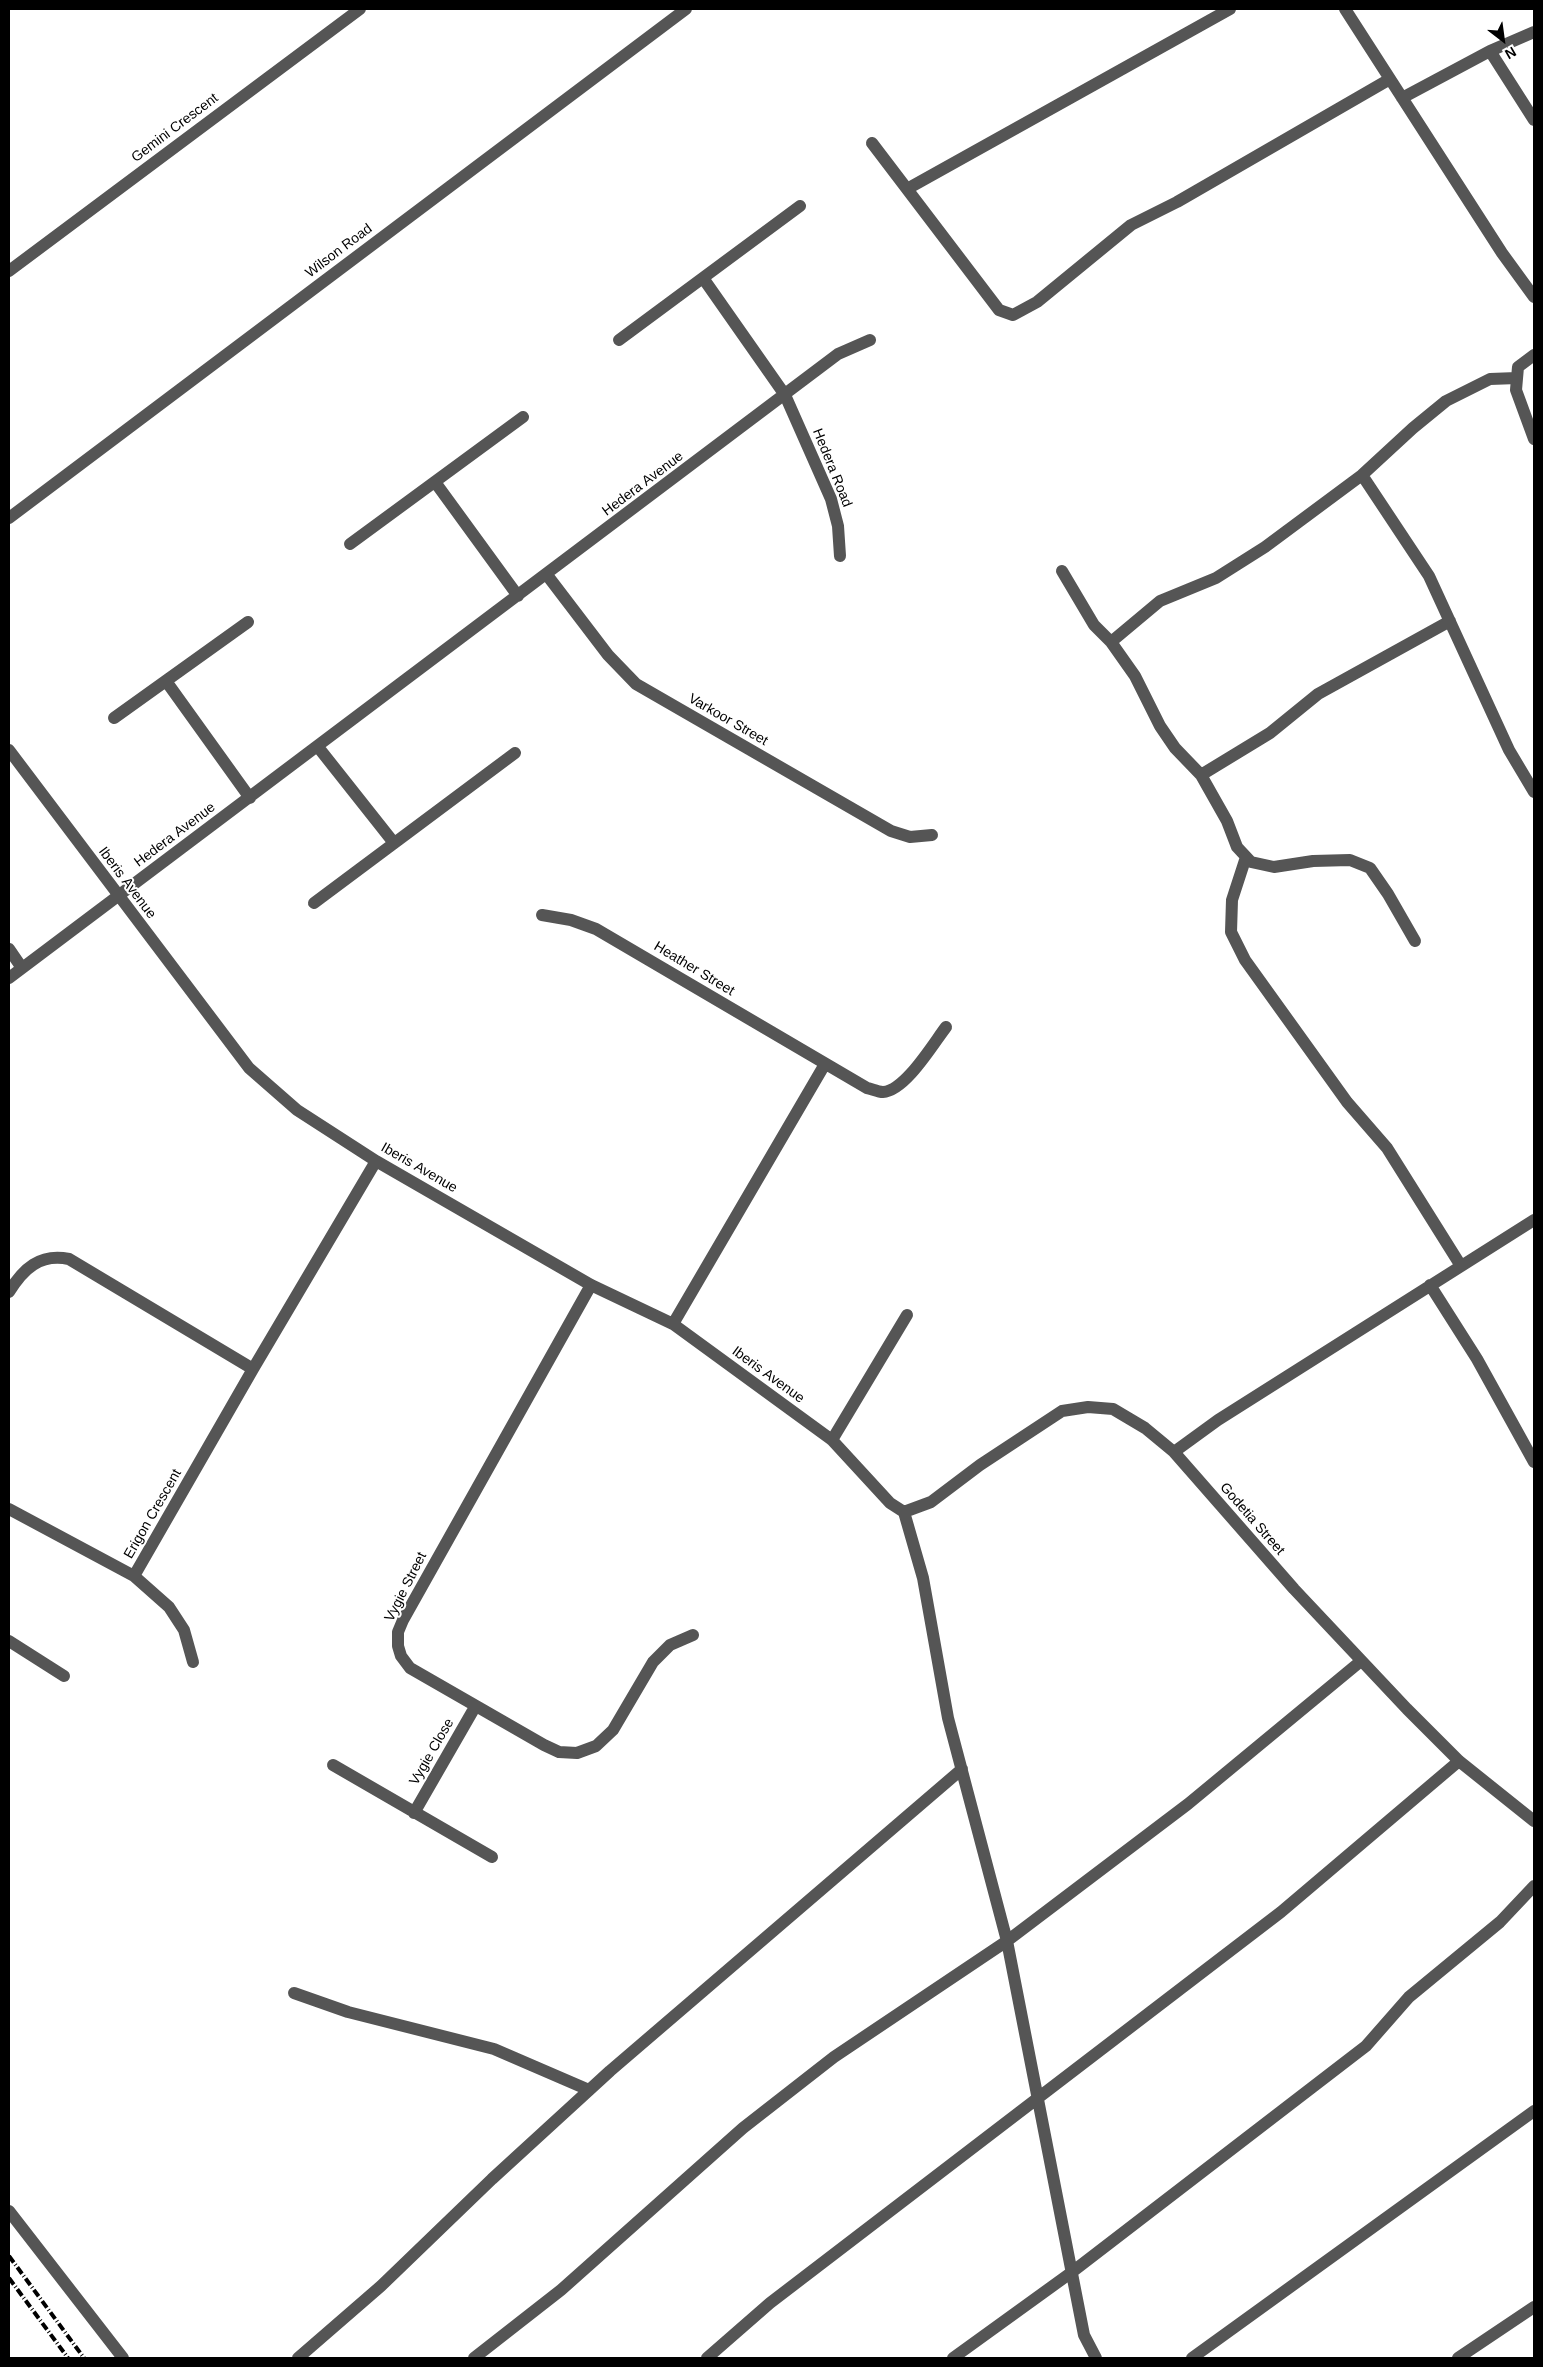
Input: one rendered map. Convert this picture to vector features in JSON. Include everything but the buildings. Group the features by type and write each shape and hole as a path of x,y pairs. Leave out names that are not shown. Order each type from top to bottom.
{"street":[{"name":"Gemini Crescent","path":"9,272 360,9"},
{"name":"Wilson Road","path":"9,518 686,9"},
{"path":"907,189 1230,9"},
{"path":"1345,9 1502,252 1534,297"},
{"path":"1402,98 1490,51 1534,32"},
{"path":"1490,51 1534,120"},
{"path":"872,143 999,310 1013,315 1037,302 1131,225 1177,202 1390,79"},
{"path":"619,340 800,206"},
{"path":"703,278 785,395"},
{"name":"Hedera Avenue","path":"9,978 547,576 838,354 870,340"},
{"path":"1534,355 1518,367 1516,390 1534,439"},
{"path":"1112,642 1160,601 1216,578 1265,547 1362,475 1413,428 1446,402 1490,379 1517,378"},
{"name":"Hedera Road","path":"785,395 831,499 838,526 840,556"},
{"path":"350,544 523,417"},
{"path":"1362,475 1429,576 1509,750 1534,792"},
{"path":"435,482 518,596"},
{"path":"1062,571 1094,625 1112,642 1135,676 1160,726 1175,748 1201,776 1227,821 1237,847 1246,857 1251,862 1274,867 1350,860 1370,868 1388,894 1415,941"},
{"name":"Varkoor Street","path":"547,576 608,655 636,684 891,831 910,837 932,836"},
{"path":"114,718 248,622"},
{"path":"1201,776 1270,732 1318,694 1450,622"},
{"path":"166,681 250,798"},
{"path":"318,747 394,843"},
{"name":"Iberis Avenue","path":"9,750 249,1068 298,1110 376,1161 591,1284 673,1324 832,1440 890,1503 904,1512"},
{"path":"314,903 515,753"},
{"path":"1246,857 1232,900 1231,932 1245,960 1347,1102 1387,1148 1460,1266"},
{"name":"Heather Street","path":"542,915 571,920 596,928 867,1088 882,1092 892,1089 919,1063 946,1027"},
{"path":"9,949 22,968"},
{"path":"673,1324 825,1064"},
{"name":"Erigon Crescent","path":"9,1509 134,1576 376,1161"},
{"path":"1174,1452 1218,1420 1534,1220"},
{"path":"9,1292 20,1274 36,1264 51,1258 69,1259 253,1369"},
{"name":"Vygie Street","path":"591,1284 403,1620 398,1632 398,1646 401,1656 410,1668 475,1707 559,1752 568,1754 588,1750 606,1739 653,1662 670,1645 693,1635"},
{"path":"1430,1285 1477,1359 1534,1462"},
{"path":"832,1440 907,1316"},
{"name":"Godetia Street","path":"904,1512 931,1502 980,1465 1062,1411 1088,1407 1113,1409 1145,1428 1174,1452 1294,1589 1361,1661 1459,1761 1534,1822"},
{"path":"904,1512 924,1578 948,1718 1007,1941 1084,2335 1096,2358"},
{"path":"134,1576 169,1607 184,1630 193,1662"},
{"path":"9,1641 64,1676"},
{"path":"474,2358 561,2290 750,2122 834,2057 1007,1941 1188,1804 1361,1661"},
{"name":"Vygie Close","path":"414,1813 475,1707"},
{"path":"707,2358 770,2304 1281,1912 1459,1761"},
{"path":"332,1765 492,1857"},
{"path":"298,2358 381,2286 492,2179 589,2090 962,1768"},
{"path":"953,2358 1072,2272 1366,2046 1409,1997 1500,1922 1534,1886"},
{"path":"294,1993 348,2012 494,2049 589,2090"},
{"path":"1192,2358 1534,2111"},
{"path":"9,2211 123,2358"},
{"path":"1458,2358 1534,2307"}],"railway":[{"path":"9,2256 84,2358"},
{"path":"9,2278 68,2358"}]}
